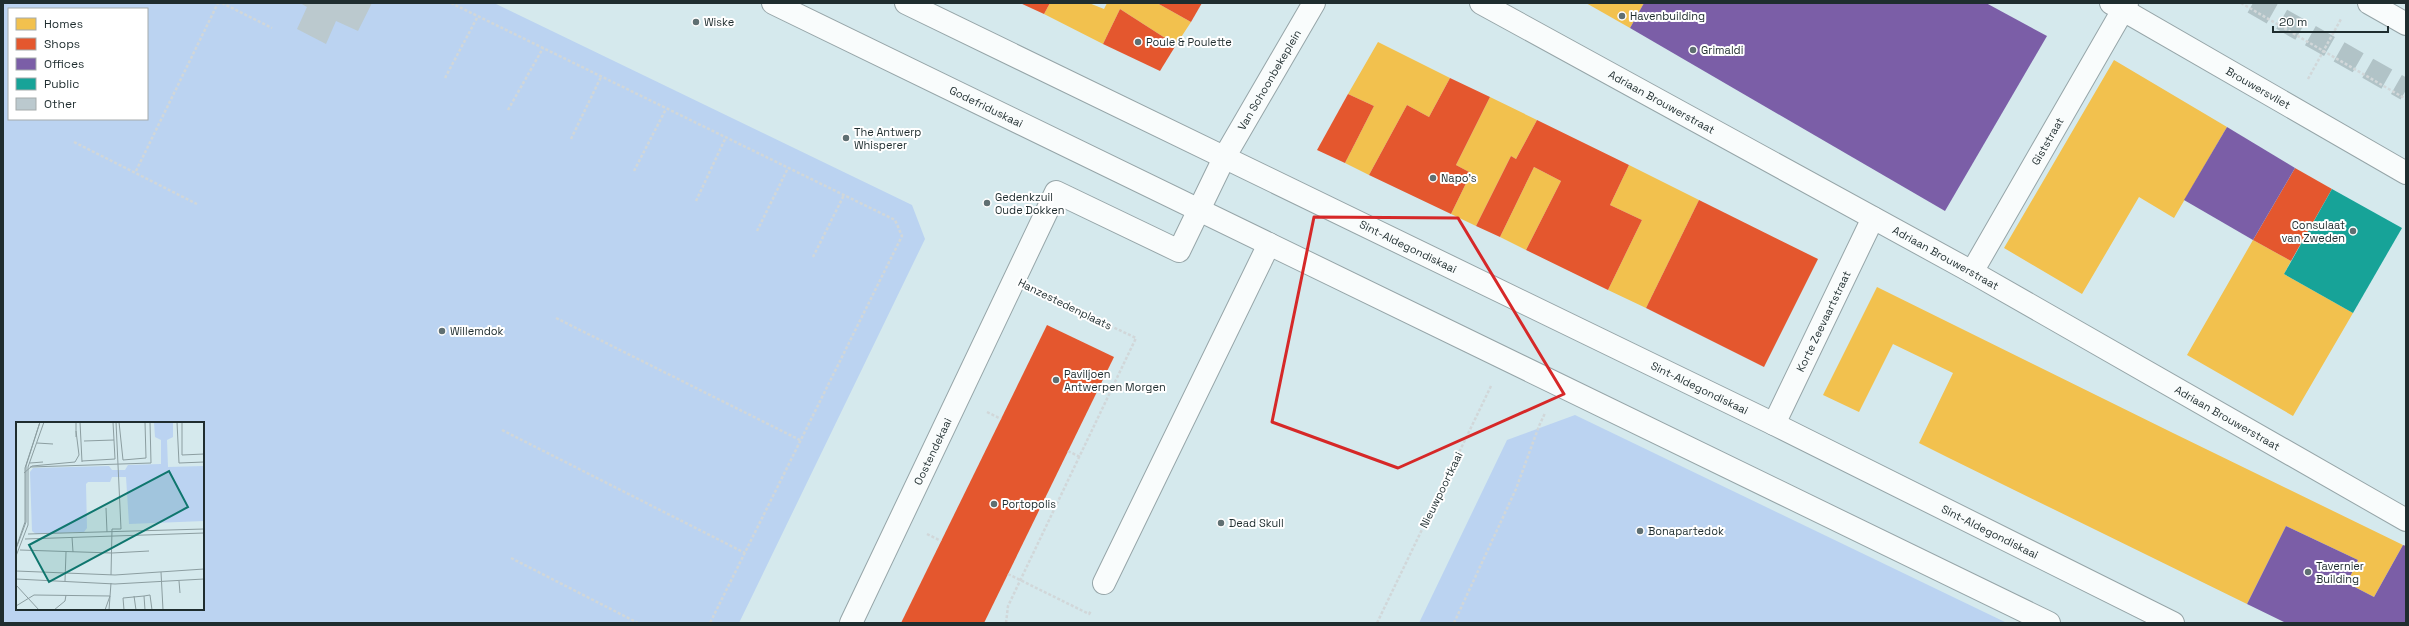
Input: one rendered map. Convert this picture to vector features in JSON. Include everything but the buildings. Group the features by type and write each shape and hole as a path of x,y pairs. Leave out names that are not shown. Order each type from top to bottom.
{"street":[{"name":"Godefriduskaai","path":"774,3 1199,210"},
{"path":"906,3 1225,156"},
{"name":"Van Schoonbekeplein","path":"1225,156 1314,3"},
{"name":"Adriaan Brouwerstraat","path":"1481,3 1972,272 2406,520"},
{"path":"2369,3 2406,24"},
{"name":"Brouwersvliet","path":"2120,5 2406,173"},
{"name":"Giststraat","path":"1972,272 2120,5"},
{"name":"Hanzestedenplaats","path":"1014,280 1056,192 1179,251 1225,156"},
{"name":"Sint-Aldegondiskaai","path":"1225,156 1774,424 2173,623"},
{"path":"1199,210 1505,357 2049,623"},
{"name":"Korte Zeevaartstraat","path":"1774,424 1873,218"},
{"path":"1104,583 1269,244"},
{"name":"Oostendekaai","path":"851,623 1014,280"}],"path":[{"path":"136,171 218,3"},
{"path":"222,3 272,28"},
{"path":"450,3 895,220 902,236 802,441 710,623"},
{"path":"2241,3 2406,99"},
{"path":"445,78 478,16"},
{"path":"2292,107 2342,17"},
{"path":"508,110 543,48"},
{"path":"570,138 601,77"},
{"path":"634,171 666,109"},
{"path":"696,202 726,137"},
{"path":"74,142 197,204"},
{"path":"757,231 788,168"},
{"path":"812,257 844,195"},
{"name":"Hanzestedenplaats","path":"1006,623 1008,606 1136,338 1014,280"},
{"path":"556,318 802,441"},
{"name":"Nieuwpoortkaai","path":"1376,623 1505,357"},
{"path":"1454,623 1516,489 1539,426"},
{"path":"502,430 746,553"},
{"path":"1068,452 1080,457"},
{"path":"511,558 638,623"},
{"path":"1008,574 1089,614 1092,608"}],"highlighted area":[{"path":"1314,217 1458,218 1564,394 1398,468 1272,422"}],"water":[{"name":"Willemdok","path":"3,3 494,3 912,205 925,239 739,623 3,623"},
{"name":"Bonapartedok","path":"1575,415 2007,623 1419,623 1507,440"}],"tunnel":[{"path":"2253,3 2406,90"}],"place":[{"name":"Havenbuilding","path":"1622,16"},
{"name":"Wiske","path":"696,22"},
{"name":"Poule & Poulette","path":"1138,42"},
{"name":"Grimaldi","path":"1693,50"},
{"name":"The Antwerp Whisperer","path":"846,138"},
{"name":"Napo's","path":"1433,178"},
{"name":"Gedenkzuil Oude Dokken","path":"987,203"},
{"name":"Consulaat van Zweden","path":"2353,231"},
{"name":"Willemdok","path":"442,331"},
{"name":"Paviljoen Antwerpen Morgen","path":"1056,380"},
{"name":"Portopolis","path":"994,504"},
{"name":"Dead Skull","path":"1221,523"},
{"name":"Bonapartedok","path":"1640,531"},
{"name":"Tavernier Building","path":"2308,572"}]}
